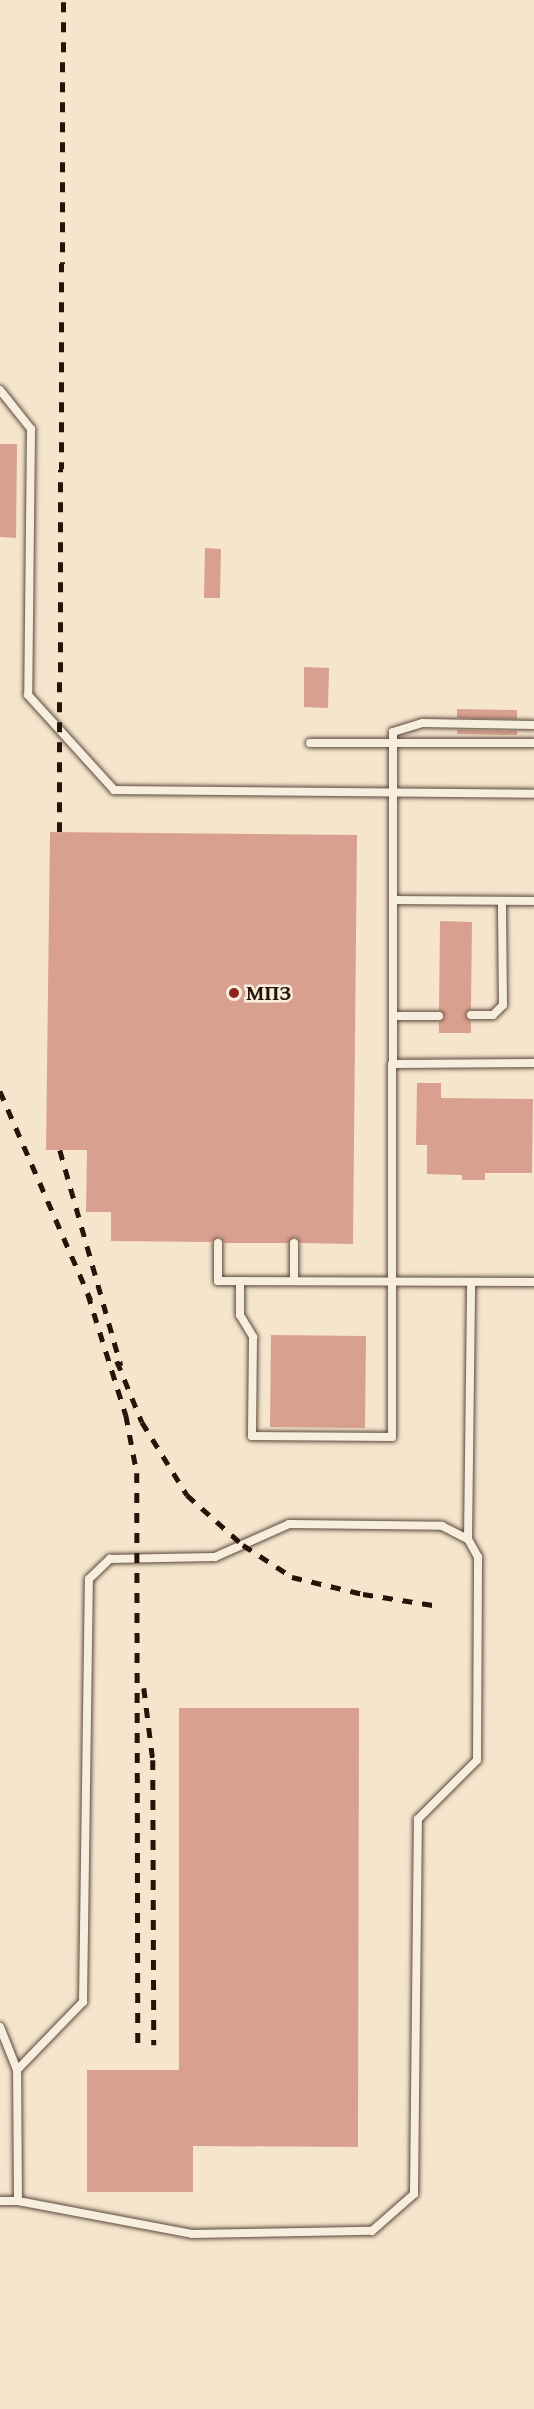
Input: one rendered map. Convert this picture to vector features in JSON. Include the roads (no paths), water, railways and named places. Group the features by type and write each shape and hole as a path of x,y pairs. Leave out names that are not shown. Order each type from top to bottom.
{"lane":[{"path":"0,390 31,429 28,695 114,790 534,794"},
{"path":"240,1281 240,1314 253,1337 252,1436 392,1437 393,732 423,723 534,725"},
{"path":"310,743 534,744"},
{"path":"393,900 534,901"},
{"path":"471,1015 493,1015 503,1005 502,901"},
{"path":"393,1016 439,1016"},
{"path":"392,1064 534,1063"},
{"path":"218,1242 218,1281 534,1282"},
{"path":"294,1243 294,1281"},
{"path":"0,2201 18,2201 192,2234 372,2231 414,2194 418,1820 477,1760 477,1557 468,1539 471,1282"},
{"path":"17,2070 82,2002 89,1579 110,1559 215,1557 290,1524 442,1526 468,1539"},
{"path":"0,2027 17,2070 18,2201"}],"railway":[{"path":"59,832 63,0"},
{"path":"0,1091 91,1300"},
{"path":"60,1150 121,1366"},
{"path":"88,1294 126,1415 137,1473 138,2047"},
{"path":"117,1361 142,1422 187,1495 243,1545 292,1577 363,1594 439,1606"},
{"path":"144,1688 153,1760 154,2045"}],"place":[{"name":"МПЗ","path":"234,993"}]}
